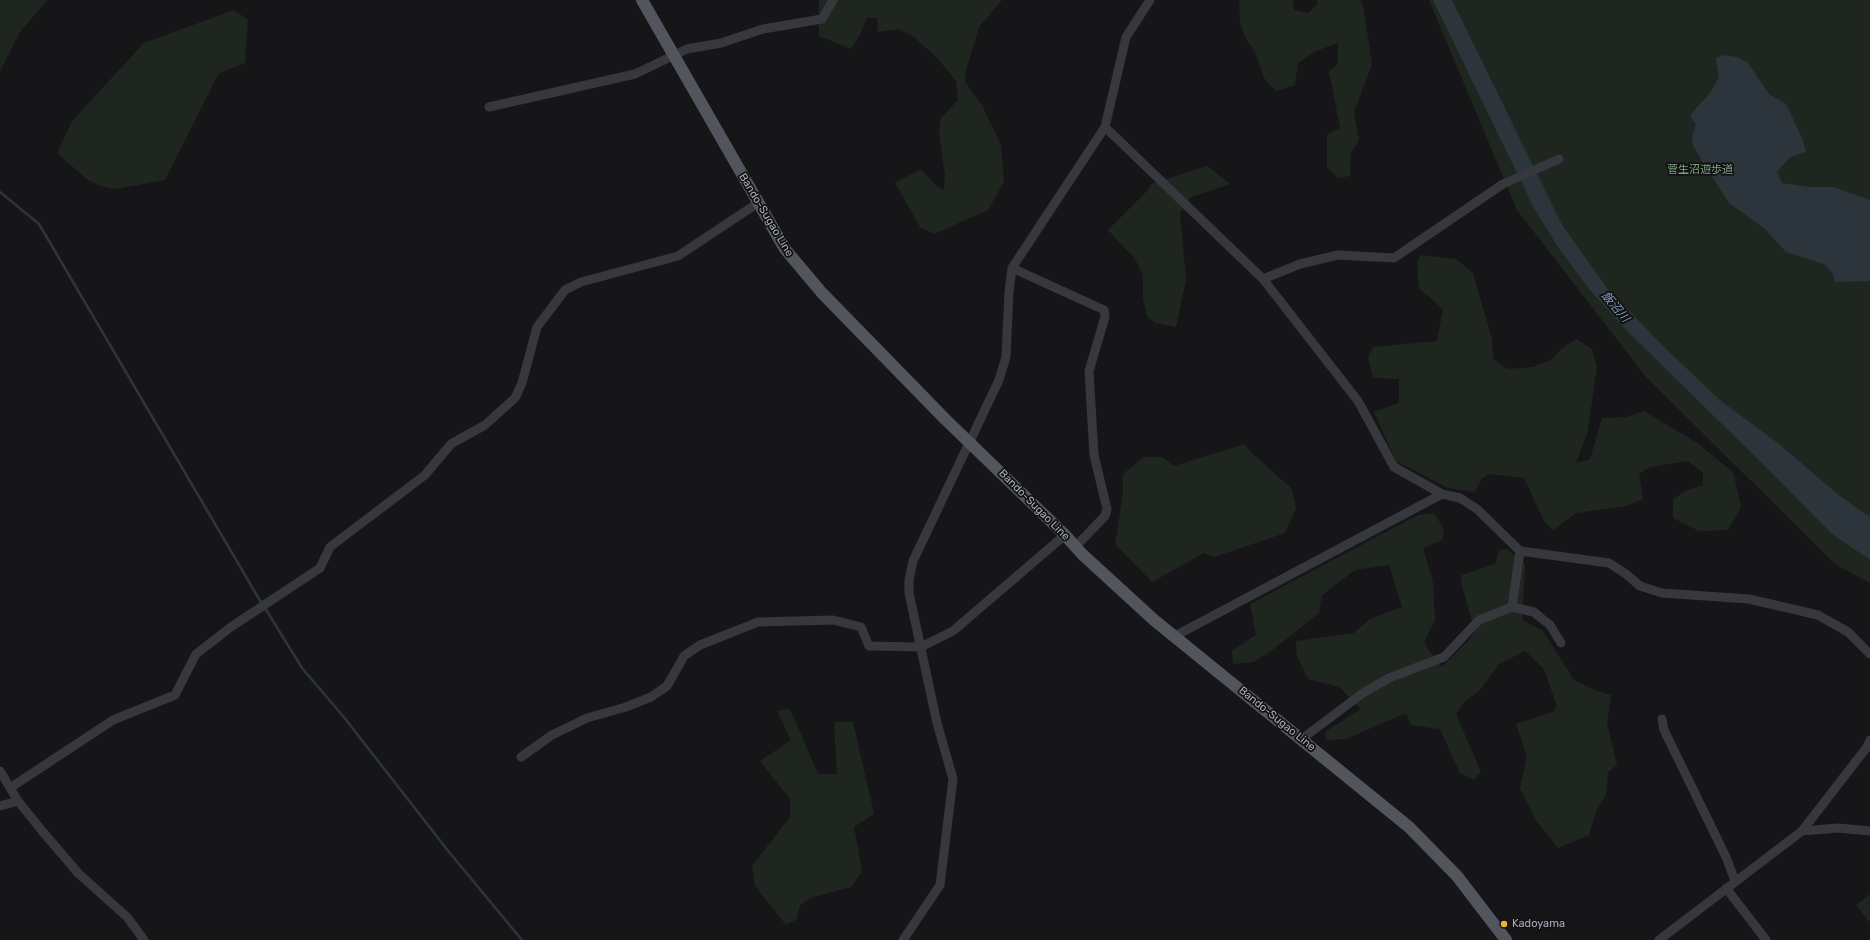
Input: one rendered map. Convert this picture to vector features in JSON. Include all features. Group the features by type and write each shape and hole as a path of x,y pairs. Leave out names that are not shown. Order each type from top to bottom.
{"main road":[{"name":"Bando-Sugao Line","path":"642,0 758,203 785,249 798,267 945,419 1154,620 1409,827 1437,853 1479,902 1506,940"}],"street":[{"path":"489,107 635,74 687,49 721,43 763,29 822,19 833,0"},
{"path":"903,940 940,885 953,779 937,723 908,593 913,561 999,380 1006,357 1009,292 1012,268 1105,127 1126,37 1150,0"},
{"path":"1105,127 1263,279 1358,401 1394,467 1442,494 1460,498 1476,509 1520,551 1609,563 1626,574 1640,586 1662,593 1749,599 1818,615 1848,632 1870,654"},
{"path":"1263,279 1300,264 1338,255 1394,258 1502,184 1557,160"},
{"path":"10,788 113,720 174,695 196,654 231,627 320,568 330,547 425,475 452,444 485,425 515,398 522,383 538,327 565,290 581,282 678,256 758,203"},
{"path":"1012,268 1104,310 1105,317 1090,371 1094,455 1107,509 1105,516 1076,546"},
{"path":"1175,636 1442,494"},
{"path":"522,757 552,735 587,718 626,707 651,697 667,686 684,656 700,645 758,622 833,620 861,627 869,646 921,647 953,631 1065,535"},
{"path":"1512,607 1520,551"},
{"path":"1302,741 1306,735 1363,693 1389,678 1444,657 1479,620 1512,607 1534,612 1550,625 1562,643"},
{"path":"1662,719 1664,730 1726,857 1735,881"},
{"path":"1659,940 1802,831 1869,745"},
{"path":"0,771 18,801 78,873 127,916 144,940"},
{"path":"0,806 18,801"},
{"path":"1802,831 1838,828 1870,831"},
{"path":"1726,888 1766,940"}],"green space":[{"path":"0,0 47,0 20,32 0,71"},
{"path":"819,0 1002,0 979,27 967,67 965,82 982,105 1001,145 1004,182 988,210 934,234 920,227 895,183 921,169 934,184 944,190 945,175 939,133 941,118 958,100 956,81 938,59 913,36 898,29 878,32 877,18 867,18 860,35 851,49 819,36"},
{"path":"1239,0 1293,0 1294,10 1309,13 1318,3 1317,0 1360,0 1363,5 1372,64 1354,112 1359,140 1351,153 1350,176 1338,178 1327,167 1327,135 1340,128 1329,71 1338,64 1338,43 1316,51 1298,63 1295,85 1276,91 1264,78 1255,52 1246,39 1240,23"},
{"name":"菅生沼遊歩道","path":"1429,0 1870,0 1870,583 1835,564 1646,377 1517,210"},
{"path":"234,10 248,20 245,63 219,73 165,180 115,189 100,186 88,180 57,153 72,121 144,43"},
{"path":"1207,166 1230,184 1191,197 1180,213 1186,280 1176,327 1155,323 1147,316 1143,299 1143,275 1135,259 1108,230 1148,190 1151,184"},
{"path":"1421,255 1456,259 1473,273 1492,339 1493,359 1508,369 1533,367 1551,360 1560,350 1576,339 1592,349 1597,368 1587,434 1576,463 1590,459 1602,418 1627,417 1644,411 1697,443 1733,472 1741,507 1728,530 1699,531 1673,518 1673,499 1688,490 1703,485 1703,473 1688,461 1650,467 1639,474 1643,499 1626,506 1576,513 1553,530 1544,521 1524,478 1490,474 1482,478 1475,492 1448,488 1396,461 1374,412 1399,403 1399,379 1373,378 1368,357 1373,347 1437,341 1443,309 1419,288 1417,262"},
{"path":"1245,444 1251,452 1292,489 1296,508 1285,533 1214,557 1204,553 1152,582 1115,544 1123,494 1123,474 1144,457 1162,457 1174,466"},
{"path":"1434,513 1444,529 1442,540 1423,548 1433,583 1435,620 1424,641 1428,649 1442,667 1475,632 1461,582 1462,575 1495,564 1499,550 1507,549 1525,564 1522,620 1543,631 1574,680 1592,689 1611,695 1607,723 1617,765 1608,772 1606,795 1597,808 1589,835 1558,848 1535,819 1520,788 1527,756 1516,724 1553,712 1557,706 1544,669 1525,651 1499,664 1481,689 1462,704 1456,714 1481,772 1474,780 1460,773 1440,729 1411,725 1406,713 1346,739 1326,740 1325,732 1361,709 1339,687 1308,679 1297,656 1296,641 1354,633 1370,619 1402,607 1389,565 1355,570 1322,595 1319,613 1271,651 1253,662 1233,664 1232,651 1256,635 1250,604 1418,515"},
{"path":"790,709 818,774 837,774 834,722 853,722 874,814 854,827 862,872 851,887 813,897 800,905 797,919 786,925 755,886 752,866 790,817 790,799 760,761 791,740 777,711"},
{"path":"1870,894 1870,923 1856,905"}],"water":[{"name":"飯沼川","path":"1433,0 1452,0 1561,223 1606,287 1664,347 1721,401 1779,444 1841,497 1870,517 1870,560 1831,533 1631,335 1589,289 1558,247 1534,208"},
{"path":"1724,55 1737,57 1748,63 1769,94 1786,104 1802,138 1806,152 1790,157 1777,172 1782,183 1809,187 1833,187 1870,200 1870,281 1835,282 1833,274 1824,264 1786,252 1764,228 1729,203 1693,146 1692,136 1696,125 1690,115 1711,92 1719,77 1716,58"}],"waterway":[{"path":"0,192 39,224 262,604"},
{"path":"265,608 302,668 343,716 449,852 522,940"}],"place":[{"name":"Kadoyama","path":"1504,924"}]}
